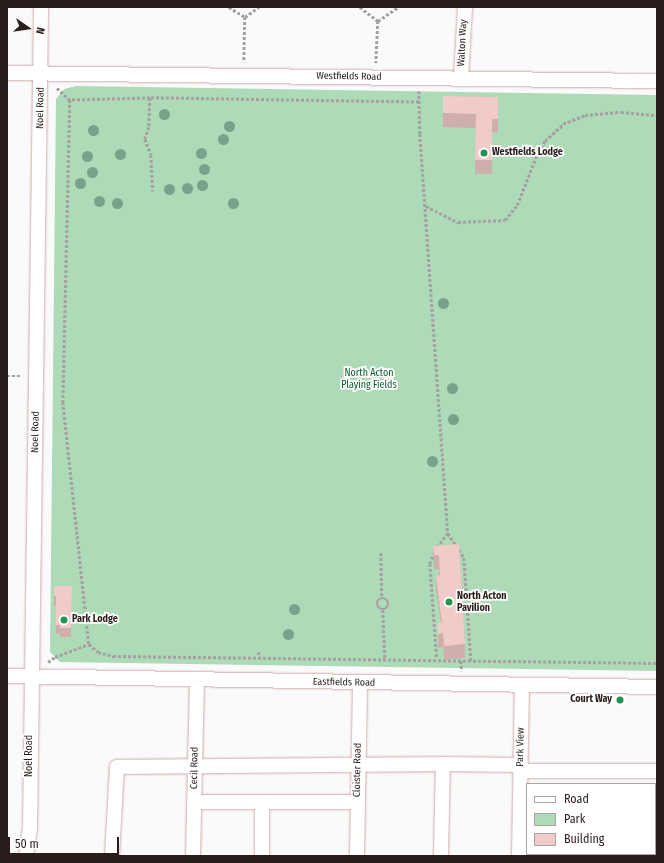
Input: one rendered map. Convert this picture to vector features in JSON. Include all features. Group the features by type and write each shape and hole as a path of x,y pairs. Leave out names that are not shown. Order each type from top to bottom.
{"street":[{"name":"Noel Road","path":"26,856 30,828 30,676 41,7"},
{"name":"Walton Way","path":"461,79 465,7"},
{"name":"Westfields Road","path":"7,73 244,74 420,79 538,77 657,81"},
{"name":"Eastfields Road","path":"7,676 522,686 657,687"},
{"name":"Cecil Road","path":"193,856 197,679"},
{"name":"Cloister Road","path":"357,856 360,683"},
{"name":"Park View","path":"519,856 522,686"},
{"path":"112,856 117,767 195,765 443,764 520,768 603,778 657,771"},
{"path":"441,856 443,764"},
{"path":"194,802 358,802"},
{"path":"262,802 262,856"}],"path":[{"path":"229,7 245,17"},
{"path":"245,17 259,7"},
{"path":"360,7 378,21"},
{"path":"378,21 398,7"},
{"path":"244,74 245,17"},
{"path":"376,78 378,21"},
{"path":"420,79 419,102 448,533 464,558 471,661"},
{"path":"419,102 150,98 70,100 68,106 63,402 89,644 98,652 116,656 259,656 437,659 437,661 657,663"},
{"path":"150,98 149,127 145,139 151,155 153,190"},
{"path":"426,205 458,222 505,220 517,205 538,152 545,141 563,124 585,115 620,112 657,115"},
{"path":"72,491 76,490"},
{"path":"437,659 430,564 433,555 448,533"},
{"path":"381,553 382,598 377,605 383,610"},
{"path":"382,598 389,604 383,610 385,658"},
{"path":"30,676 55,657 89,644"}],"green space":[{"name":"North Acton Playing Fields","path":"76,86 657,95 657,671 60,662 50,652 56,99 64,89"}],"building":[{"path":"443,96 498,97 498,119 492,119 492,160 475,160 476,114 443,113"},
{"name":"North Acton Pavilion","path":"459,544 465,644 444,646 443,633 438,634 438,623 442,623 436,576 440,575 439,555 434,555 433,546"},
{"name":"Park Lodge","path":"54,586 72,586 71,628 60,628 60,625 56,625 56,596 54,596"}],"place":[{"name":"Westfields Lodge","path":"484,153"},
{"name":"North Acton Pavilion","path":"449,602"},
{"name":"Park Lodge","path":"64,620"},
{"name":"Court Way","path":"620,700"}]}
